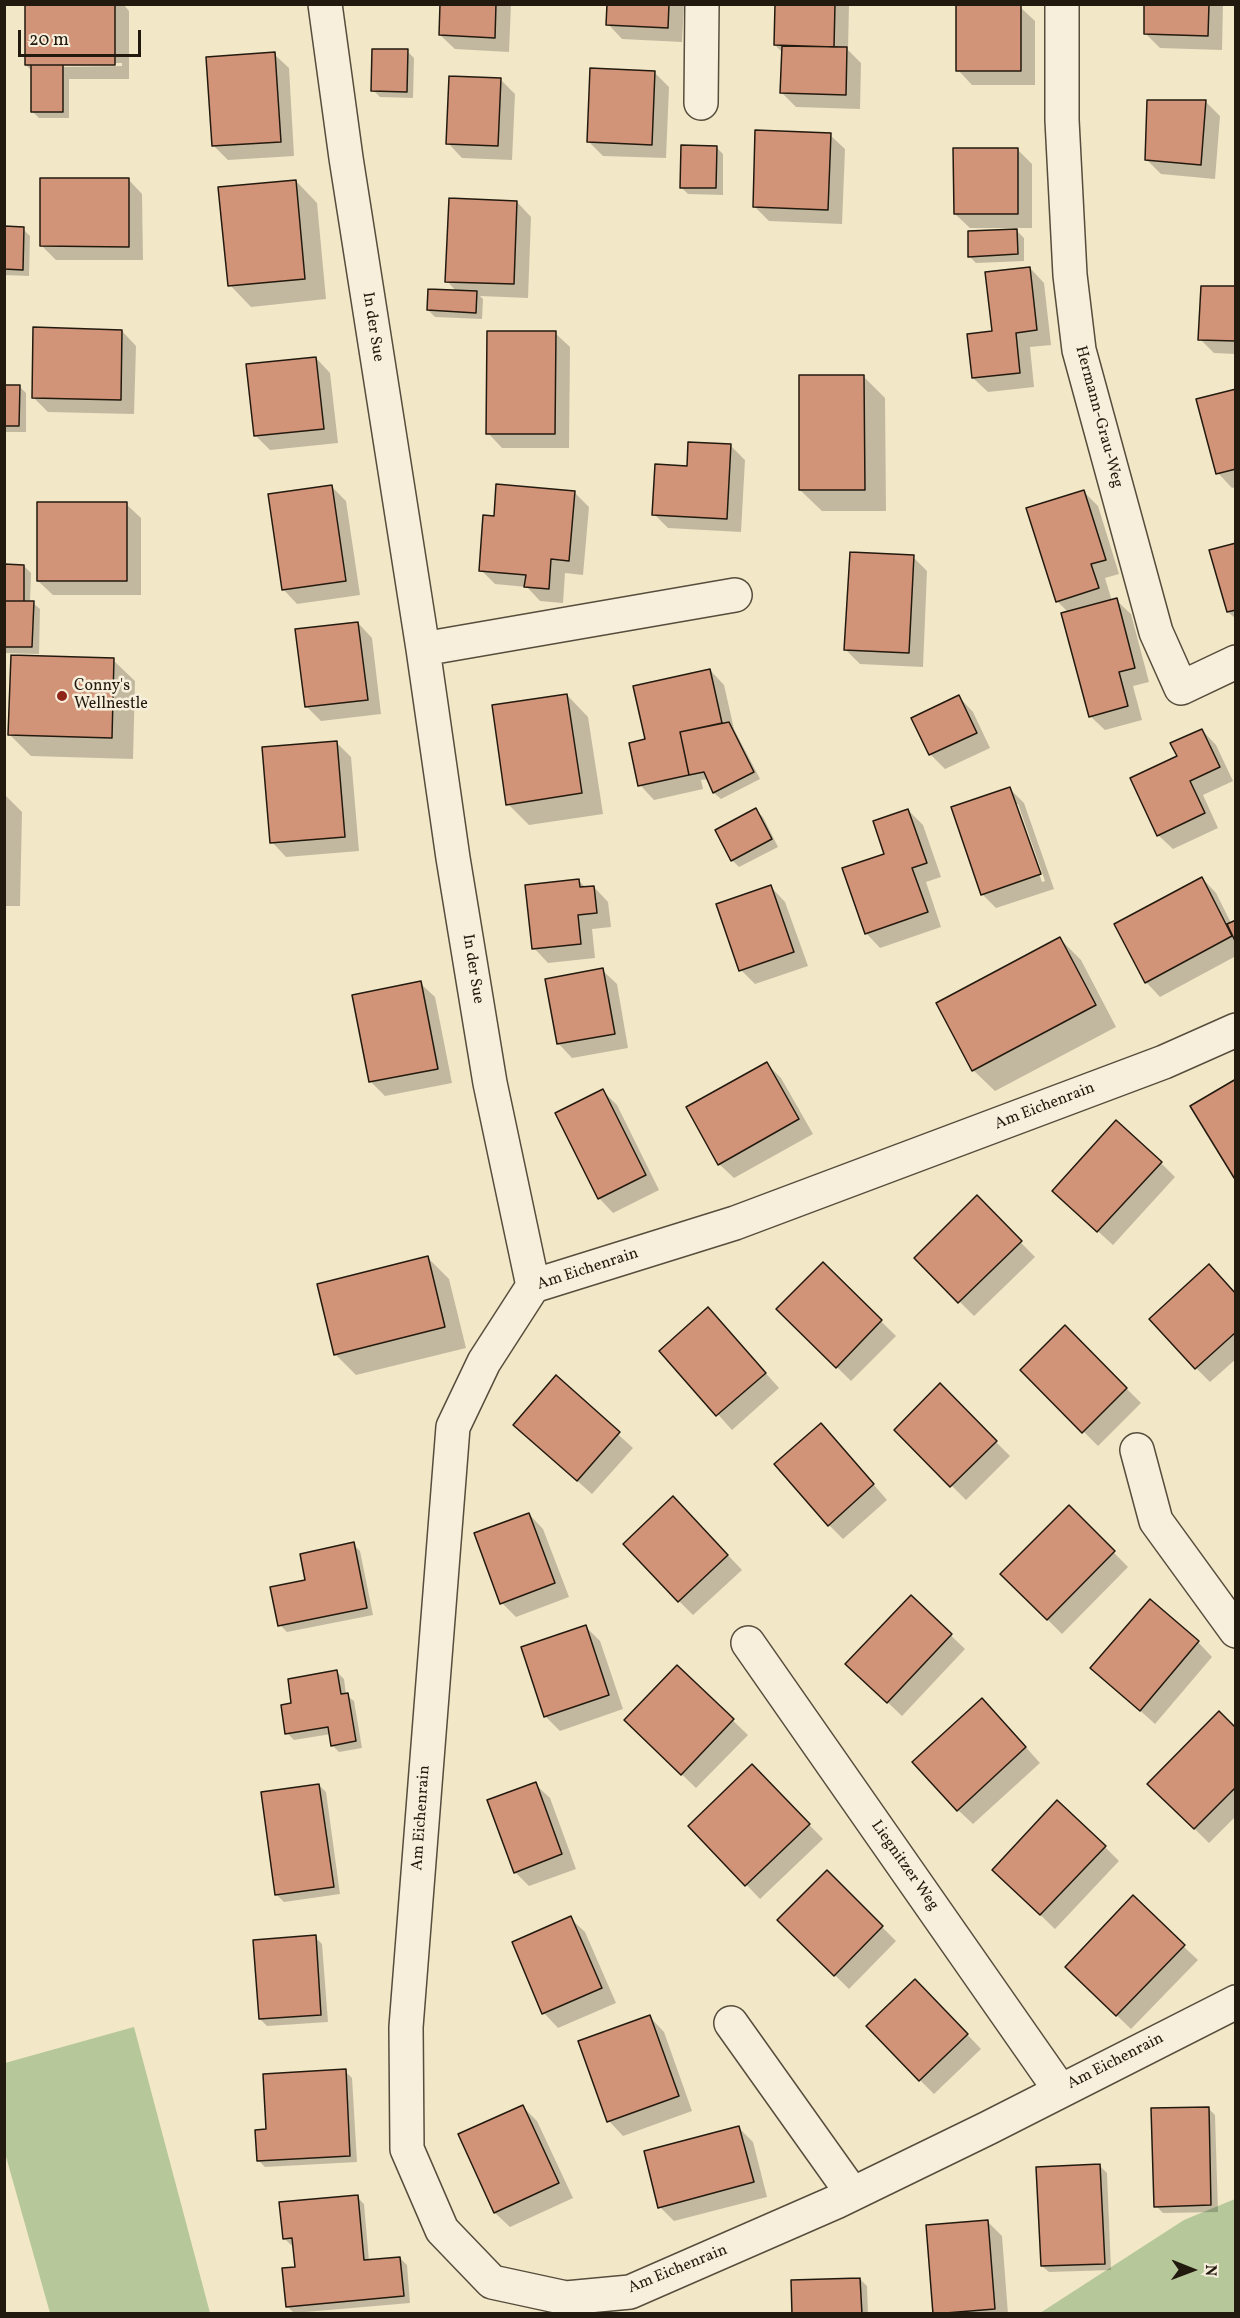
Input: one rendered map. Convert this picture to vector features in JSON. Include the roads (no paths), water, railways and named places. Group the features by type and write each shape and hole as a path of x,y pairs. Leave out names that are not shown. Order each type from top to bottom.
{"street":[{"name":"In der Sue","path":"325,4 346,158 423,649 453,858 489,1072 533,1286"},
{"path":"700,103 702,4"},
{"name":"Hermann-Grau-Weg","path":"1062,4 1064,156 1070,275 1079,350 1156,632 1181,688 1236,662"},
{"path":"423,649 735,595"},
{"name":"Am Eichenrain","path":"1236,1030 1164,1062 735,1223 533,1286 484,1362 453,1427 406,2027 407,2149 442,2230 492,2282 566,2298 630,2292 836,2202 1236,2002"},
{"path":"1137,1450 1156,1521 1236,1631"},
{"name":"Liegnitzer Weg","path":"748,1642 1060,2090"},
{"path":"731,2023 852,2193"}],"place":[{"name":"Conny's Wellnestle","path":"62,696"}]}
